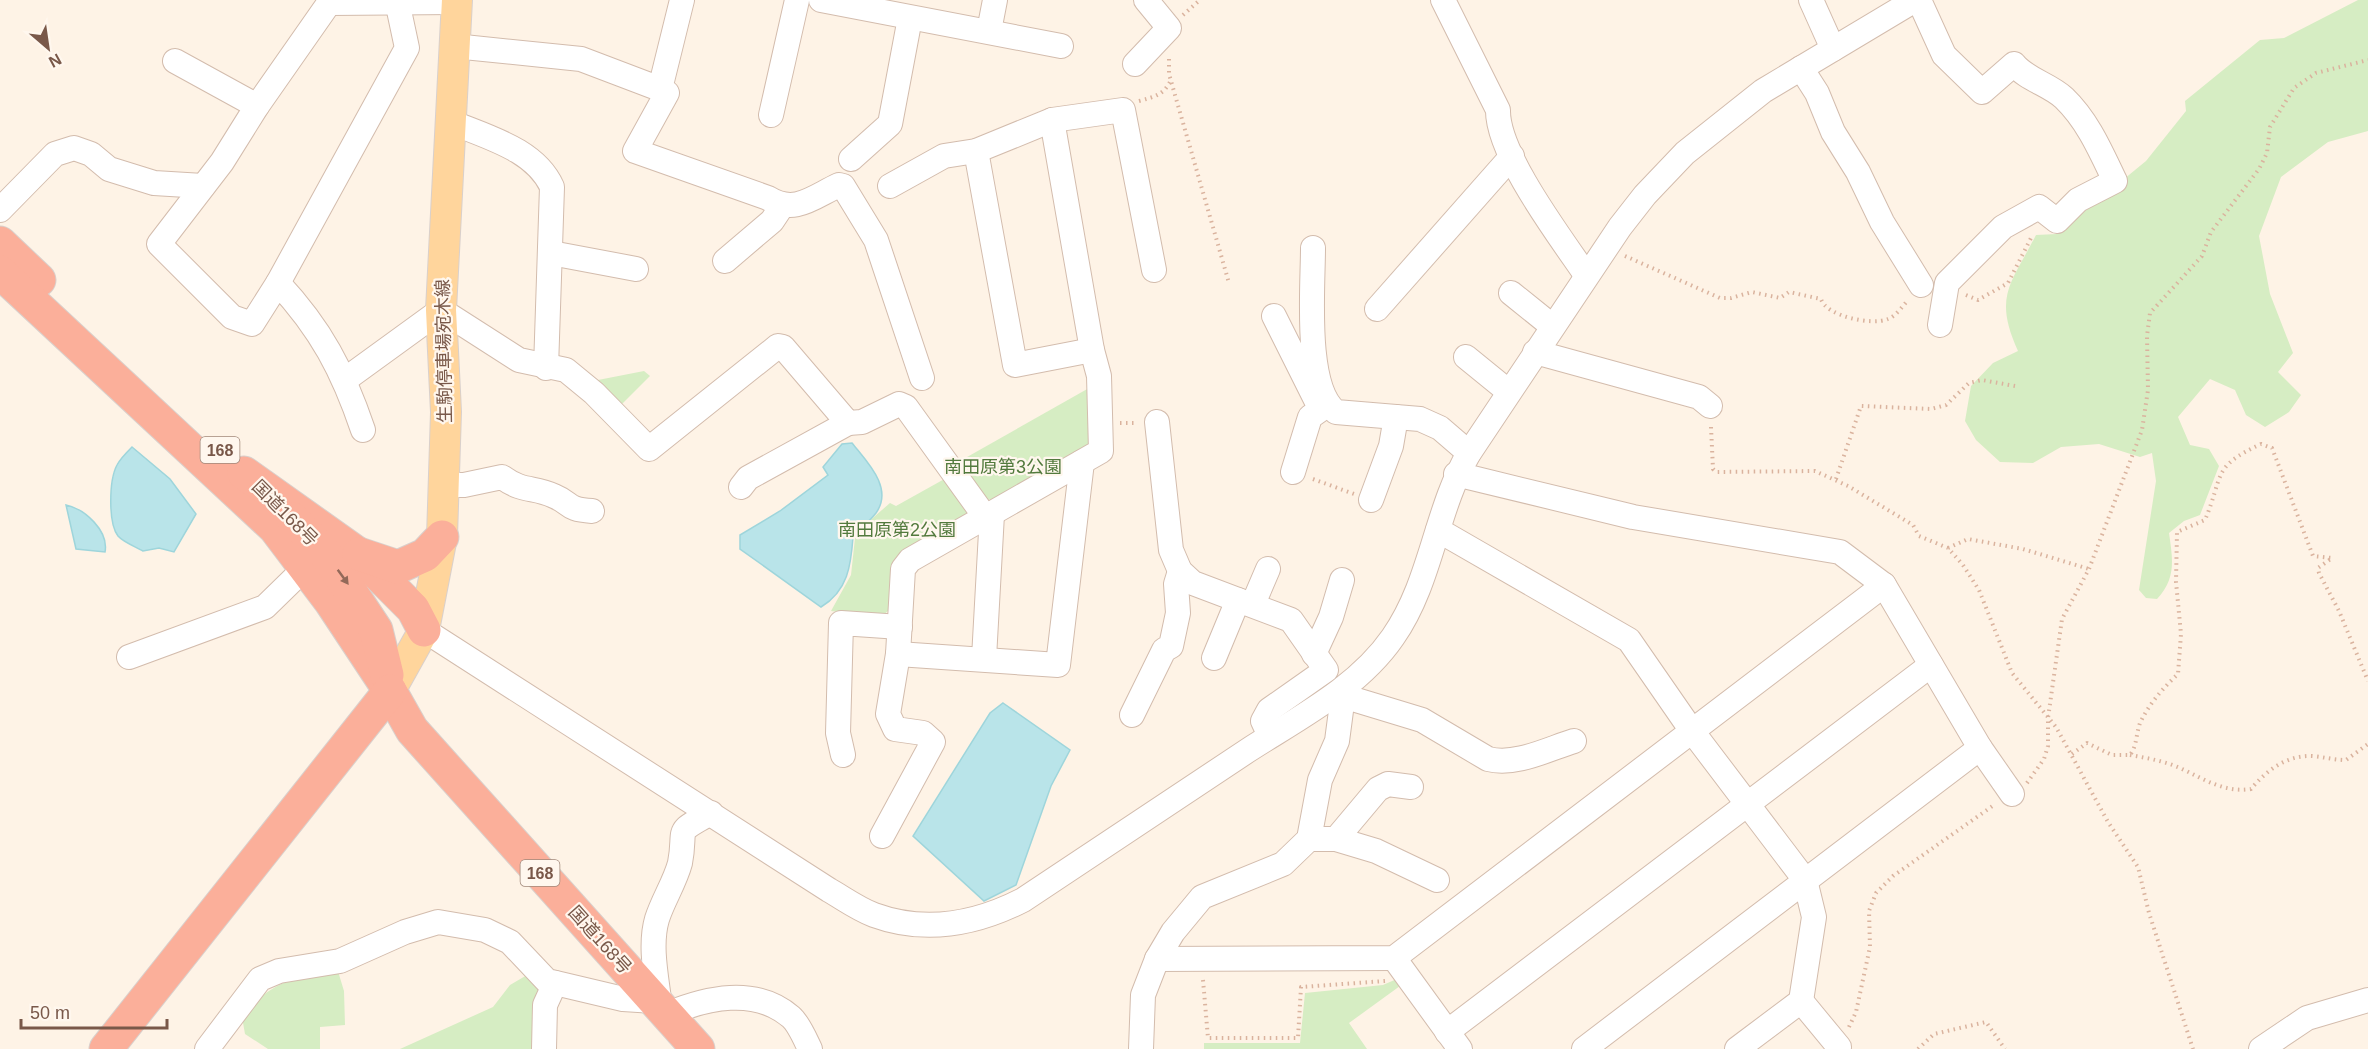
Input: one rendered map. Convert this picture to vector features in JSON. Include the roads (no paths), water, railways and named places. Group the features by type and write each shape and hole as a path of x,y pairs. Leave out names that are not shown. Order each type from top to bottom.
{"highway":[{"name":"国道168号","path":"0,243 244,472 325,553 376,630 390,691"},
{"name":"国道168号","path":"0,272 274,528 306,567 390,691 412,730 698,1049"},
{"path":"244,472 358,554 407,602 424,630"},
{"path":"358,554 398,567 425,555 442,537"},
{"path":"106,1049 390,691"}],"main road":[{"name":"生駒停車場宛木線","path":"390,691 424,630 442,537 446,412 441,310 457,1"}],"street":[{"path":"660,89 682,0"},
{"path":"771,115 797,0"},
{"path":"821,0 853,2 910,18 1060,46"},
{"path":"989,31 995,0"},
{"path":"1136,64 1169,28 1146,0"},
{"path":"1443,0 1498,110 1498,121 1512,156 1547,219 1586,275"},
{"path":"1811,0 1833,49"},
{"path":"424,630 829,890 874,915 911,922 967,923 992,915 1023,900 1270,736 1343,692 1370,666 1393,637 1419,592 1456,474 1604,248 1644,195 1685,153 1754,98 1914,0"},
{"path":"1919,0 1944,56 1982,92 2014,64 2022,73 2062,97 2090,130 2115,181 2078,200 2057,220 2039,207 2003,227 1947,283 1940,325"},
{"path":"397,1 407,48 278,283 252,324 232,316 159,244 222,162 328,2 397,1 457,1"},
{"path":"851,159 890,124 910,18"},
{"path":"454,45 581,59 660,89 668,93 635,152 768,198 782,206 796,206 839,185 843,186 876,240 922,378"},
{"path":"175,61 257,106"},
{"path":"1801,68 1817,93 1833,132 1858,172 1882,222 1921,285"},
{"path":"890,186 944,156 976,151 1052,120 1123,110 1154,270"},
{"path":"882,836 933,742 923,733 895,729 888,714 898,654 903,568 910,560 1101,451 1100,376 1092,350 1052,120"},
{"path":"451,122 525,154 547,176 552,186 546,368"},
{"path":"0,210 55,154 74,148 91,154 109,169 154,183 203,186"},
{"path":"976,151 1015,365 1092,350"},
{"path":"1377,309 1512,156"},
{"path":"725,261 772,221 782,206"},
{"path":"1312,248 1315,363 1325,407"},
{"path":"551,253 636,269"},
{"path":"278,283 304,311 346,379 363,430"},
{"path":"1511,293 1552,326"},
{"path":"346,379 441,310 519,360 546,368 566,370 594,393 650,449 778,346 783,347 848,423"},
{"path":"1274,316 1312,396 1325,407 1336,412 1420,418 1440,428 1469,453"},
{"path":"1535,352 1699,397 1710,406"},
{"path":"1466,357 1509,392"},
{"path":"741,487 748,478 848,423 862,422 899,404 906,407 989,516 984,658"},
{"path":"1293,472 1310,417 1325,407"},
{"path":"1371,500 1391,446 1396,417"},
{"path":"1156,422 1171,550 1180,571 1193,583 1292,620 1326,670 1269,710 1263,722 1270,736"},
{"path":"898,654 984,658 1058,665 1082,462"},
{"path":"1456,474 1633,517 1840,552 1884,585 1980,748 2012,794"},
{"path":"444,485 464,485 502,477 517,487 556,496 575,510 592,510"},
{"path":"1438,530 1629,640 1692,731 1805,880 1814,916 1801,1001 1737,1049"},
{"path":"129,657 265,607 306,567"},
{"path":"1214,658 1245,602 1268,569"},
{"path":"1132,715 1164,650 1171,646 1178,613 1176,584 1180,571"},
{"path":"1314,654 1331,616 1342,580"},
{"path":"1156,959 1394,958 1884,585"},
{"path":"843,755 838,733 842,622 900,627"},
{"path":"1394,958 1454,1040 1748,805 1931,665"},
{"path":"1343,692 1422,720 1488,759 1517,760 1574,741"},
{"path":"1140,1049 1143,995 1156,959 1173,932 1202,897 1283,864 1310,839 1320,780 1337,741 1343,692"},
{"path":"1584,1049 1980,748"},
{"path":"1335,839 1378,789 1388,784 1411,787"},
{"path":"660,1007 653,939 657,919 680,862 681,835 688,825 711,813"},
{"path":"1310,839 1335,839 1376,851 1437,880"},
{"path":"207,1049 260,979 279,971 340,961 405,932 438,922 485,930 510,942 535,972 547,981 555,983 660,1007 720,998 741,997 762,1002 793,1018 810,1049"},
{"path":"544,1049 545,1005 555,983"},
{"path":"2261,1049 2307,1018 2368,1000"},
{"path":"1801,1001 1839,1047"}],"water":[{"path":"852,443 876,476 882,494 881,504 876,513 853,537 849,567 842,585 830,601 821,607 740,549 740,535 780,511 828,475 823,467 842,444"},
{"path":"132,447 170,479 196,514 174,552 159,548 143,551 123,540 115,530 111,512 112,481 118,463"},
{"path":"66,505 81,511 94,522 103,536 105,552 76,549"},
{"path":"1003,703 1070,750 1051,786 1016,885 984,901 913,836 990,713"}],"park label":[{"name":"南田原第3公園","path":"1003,467"},
{"name":"南田原第2公園","path":"897,530"}]}
